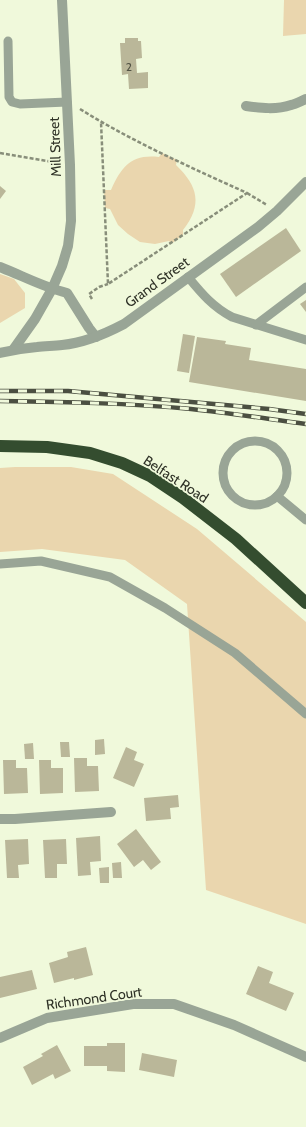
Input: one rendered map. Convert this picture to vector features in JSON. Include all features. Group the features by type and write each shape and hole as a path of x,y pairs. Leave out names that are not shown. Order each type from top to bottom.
{"highway":[{"name":"Belfast Road","path":"0,446 47,447 90,452 122,463 150,476 183,498 236,539 306,603"}],"street":[{"name":"Mill Street","path":"13,350 35,319 52,289 62,266 68,246 71,221 70,165 62,0"},
{"path":"246,106 281,108 293,105 306,99"},
{"name":"Grand Street","path":"0,353 13,350 63,345 82,341 111,331 124,324 258,226 277,211 306,182"},
{"path":"0,267 52,289 67,293 89,328 96,336"},
{"path":"0,819 111,812"},
{"name":"Richmond Court","path":"0,1038 47,1018 133,1004 174,1004 234,1025 306,1057"}],"lane":[{"path":"8,41 10,97 12,102 20,104 67,101"},
{"path":"188,277 209,302 232,318 306,340"},
{"path":"256,325 306,288"},
{"path":"254,441 265,443 274,448 282,456 286,466 286,476 283,487 277,496 269,502 259,505 249,505 239,501 231,495 225,486 223,466 227,456 234,448 244,443 254,441"},
{"path":"277,496 306,520"},
{"path":"0,564 41,562 110,577 165,608 235,653 306,714"}],"path":[{"path":"67,101 101,122 176,160 247,193 277,211"},
{"path":"101,122 108,284"},
{"path":"0,153 70,165"},
{"path":"92,299 89,294 99,287 108,284 247,193"}],"shaded area":[{"path":"284,0 306,0 306,34 283,36"},
{"path":"162,153 177,160 176,165 189,180 193,188 195,204 189,221 183,230 183,235 171,244 169,241 155,244 140,242 118,225 110,209 105,208 104,190 111,190 119,174 129,163 141,158 159,157"},
{"path":"0,274 14,279 25,293 25,308 0,323"},
{"path":"71,467 113,474 197,529 306,622 306,924 206,890 187,604 125,560 42,549 0,552 0,468"}],"building":[{"path":"125,38 138,38 138,41 141,41 142,58 136,59 137,73 148,72 148,88 129,89 128,74 122,75 120,43 125,43"},
{"path":"0,186 6,191 0,199"},
{"path":"286,228 301,251 236,297 220,274"},
{"path":"306,300 306,312 300,304"},
{"path":"183,334 195,336 189,373 177,371"},
{"path":"197,337 226,341 225,344 251,348 249,360 306,369 306,401 189,382"},
{"path":"104,739 105,754 95,755 95,740"},
{"path":"60,742 69,742 70,757 61,757"},
{"path":"33,743 34,759 25,759 24,744"},
{"path":"126,747 137,752 134,760 144,764 134,787 113,778"},
{"path":"74,758 87,758 87,766 98,766 99,791 75,792"},
{"path":"3,760 16,760 16,768 27,768 28,793 4,794"},
{"path":"39,760 51,760 51,768 63,768 63,793 40,794"},
{"path":"178,795 179,807 170,808 171,819 146,821 144,798"},
{"path":"136,829 161,862 151,870 143,860 134,867 117,844"},
{"path":"100,836 101,861 90,862 91,875 78,876 76,838"},
{"path":"28,839 29,864 18,865 19,878 7,878 5,840"},
{"path":"66,839 67,864 57,864 57,878 45,878 43,840"},
{"path":"121,862 122,878 113,878 112,863"},
{"path":"109,867 109,883 100,883 99,868"},
{"path":"86,947 93,975 54,983 49,963 68,957 67,952"},
{"path":"258,966 273,972 269,983 294,993 286,1011 246,994"},
{"path":"32,970 37,989 0,998 0,977"},
{"path":"107,1043 125,1043 125,1072 107,1071 107,1066 84,1066 84,1046 107,1046"},
{"path":"57,1045 71,1071 55,1079 53,1074 32,1085 23,1067 43,1056 41,1054"},
{"path":"142,1053 177,1060 174,1077 139,1070"}],"railway":[{"path":"0,391 68,391 269,409 306,414"},
{"path":"0,401 144,405 220,412 306,424"}]}
